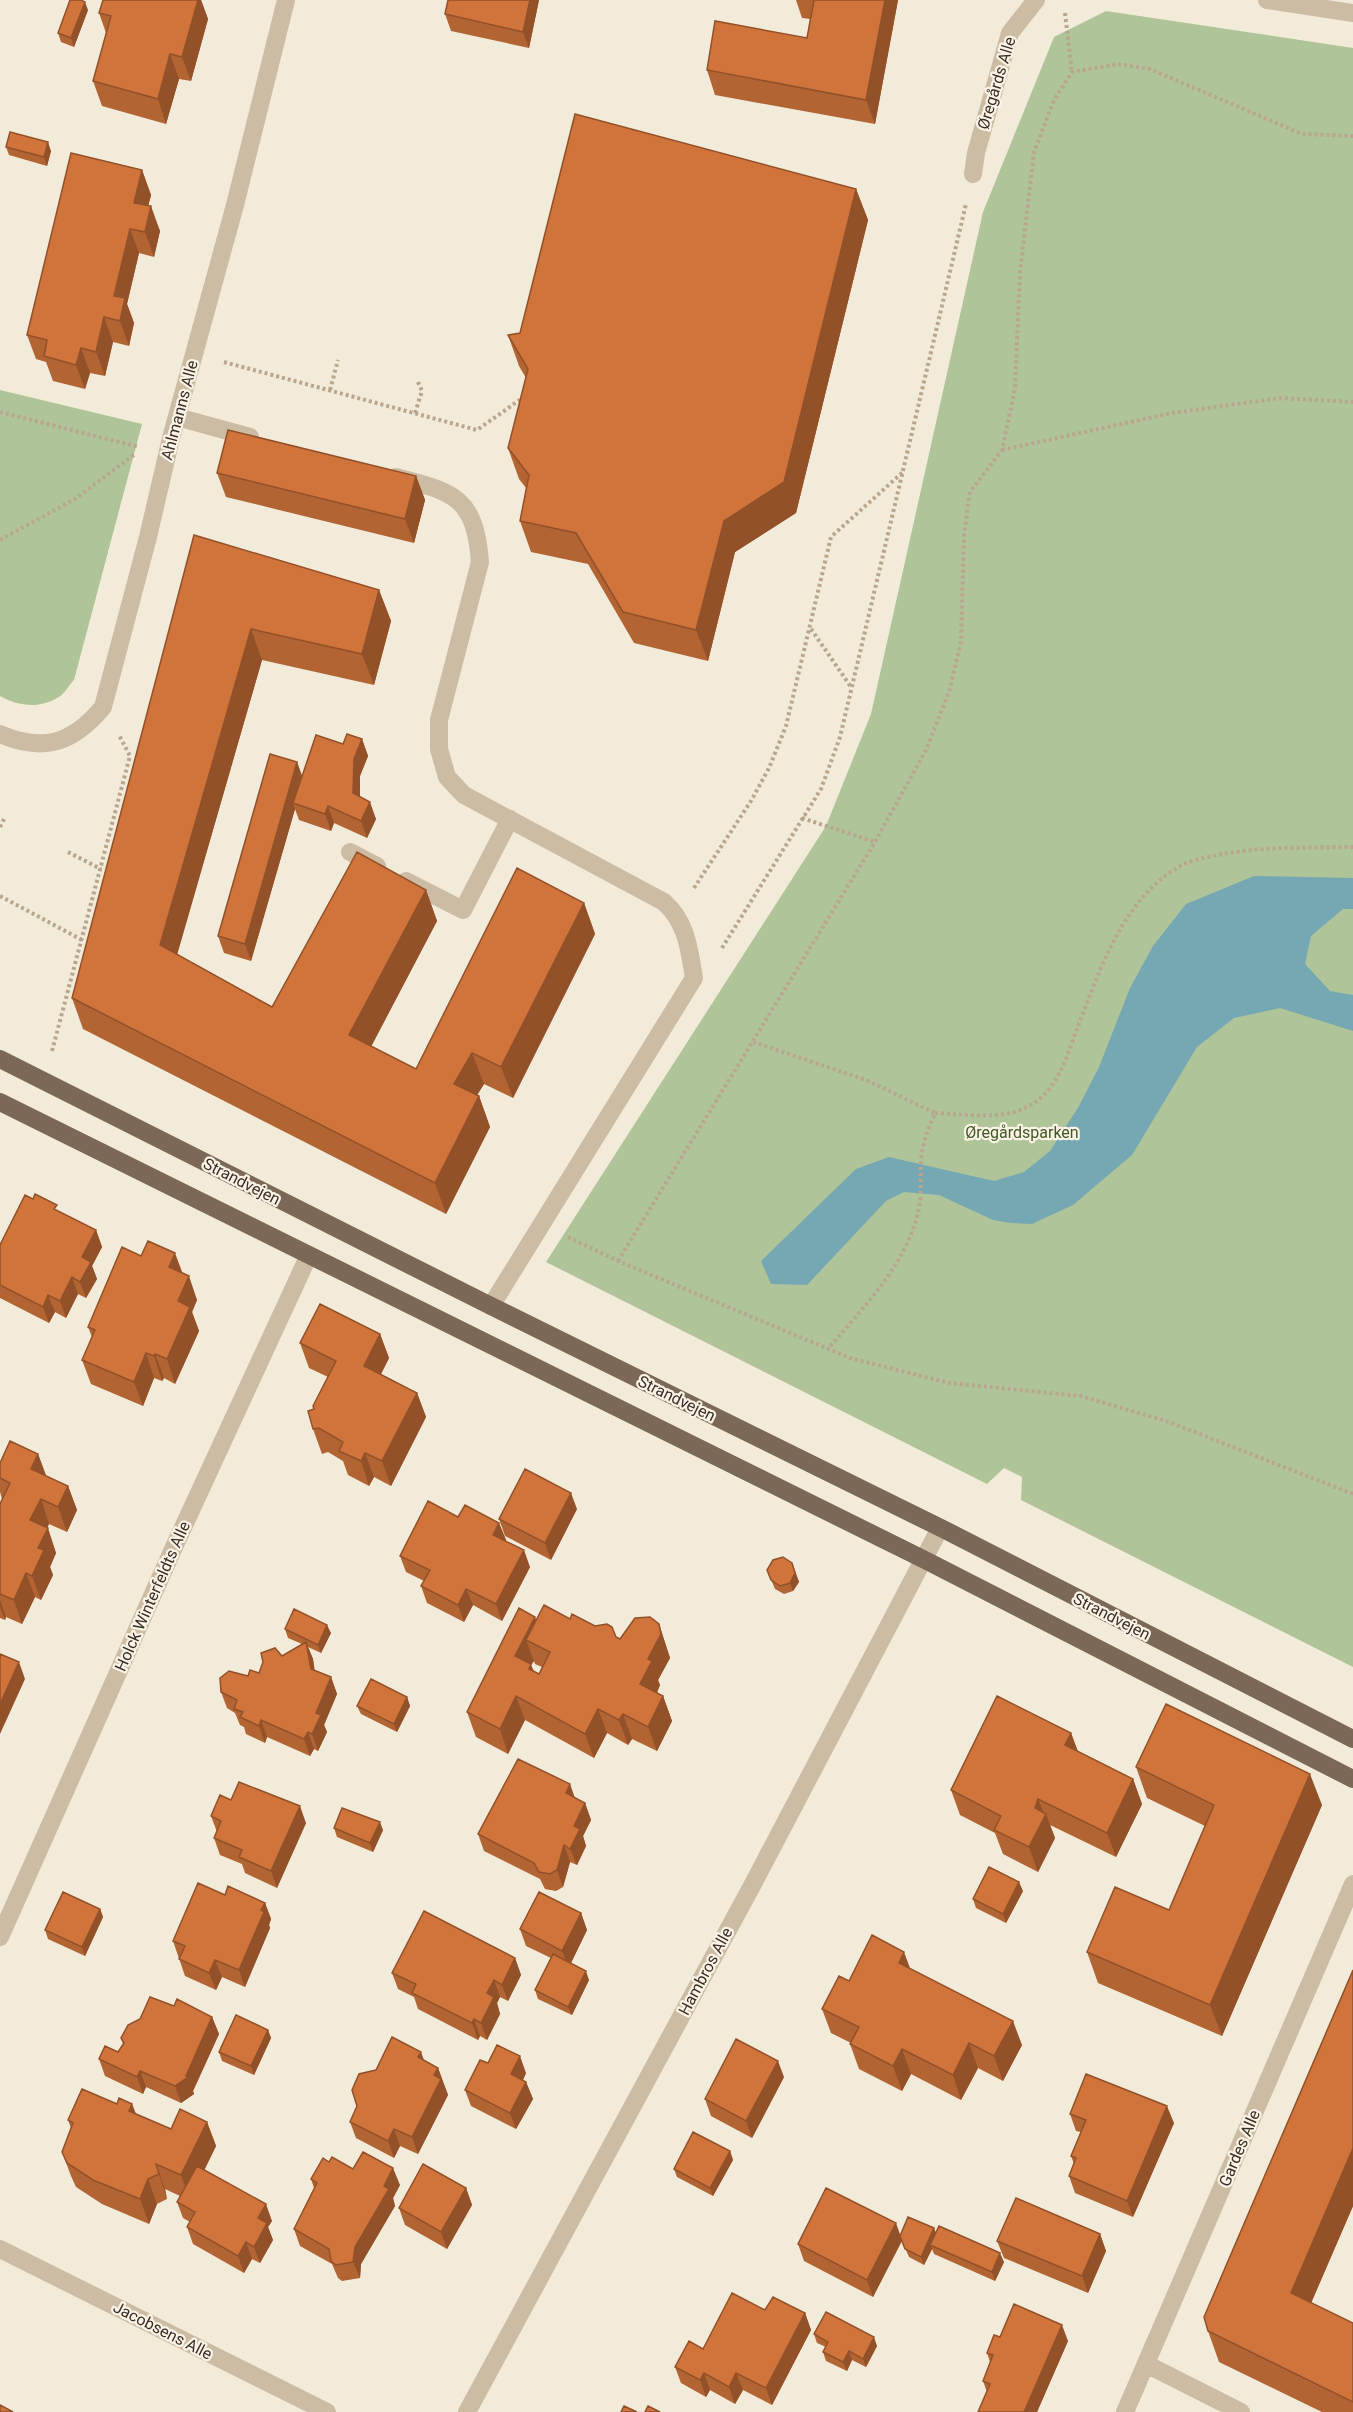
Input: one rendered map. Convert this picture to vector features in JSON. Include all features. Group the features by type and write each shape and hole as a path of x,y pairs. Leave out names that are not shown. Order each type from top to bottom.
{"main road":[{"name":"Strandvejen","path":"0,1059 491,1306 940,1528 1353,1739"},
{"path":"0,1102 308,1257 925,1560 1353,1779"}],"street":[{"name":"Ahlmanns Alle","path":"0,734 37,745 68,737 86,728 103,707 286,0"},
{"name":"Øregårds Alle","path":"973,174 976,153 1010,33 1036,0"},
{"path":"1267,0 1353,13"},
{"path":"177,417 267,441"},
{"path":"379,472 446,490 468,511 478,535 480,562 439,720 439,749 447,777 464,795 642,888 676,913 687,934 694,978 491,1306"},
{"path":"350,852 463,910 510,819"},
{"name":"Holck Winterfeldts Alle","path":"0,1937 174,1547 308,1257"},
{"name":"Hambros Alle","path":"467,2412 925,1560 940,1528"},
{"name":"Gardes Alle","path":"1125,2412 1353,1884"},
{"name":"Jacobsens Alle","path":"0,2249 327,2412"},
{"path":"1146,2364 1241,2412"}],"path":[{"path":"618,1261 875,842 926,750 949,692 961,642 964,536 970,492 1002,450 1015,389 1020,272 1034,152 1054,100 1072,72 1065,10"},
{"path":"1072,72 1117,64 1150,69 1302,134 1353,136"},
{"path":"694,978 721,949 821,789 840,737 973,174"},
{"path":"194,354 477,430 528,393"},
{"path":"330,390 338,360"},
{"path":"415,413 422,391 417,380"},
{"path":"1002,450 1172,413 1281,398 1353,402"},
{"path":"0,412 145,449 127,458 75,499 0,540"},
{"path":"676,913 718,856 769,768 786,726 831,537 903,471"},
{"path":"810,629 851,688"},
{"path":"44,1081 130,756 103,707"},
{"path":"802,818 875,842"},
{"path":"0,827 4,819"},
{"path":"753,1042 866,1080 935,1113 989,1115 1025,1109 1042,1096 1060,1073 1101,968 1128,916 1156,884 1187,862 1240,849 1353,847"},
{"path":"68,852 101,869"},
{"path":"0,896 82,940"},
{"path":"828,1349 885,1281 906,1247 920,1207 921,1161 925,1138 935,1113"},
{"path":"541,1223 618,1261 850,1358 949,1383 1081,1396 1169,1422 1353,1494"}],"green space":[{"name":"Øregårdsparken","path":"1106,11 1353,48 1353,1667 1021,1500 1022,1477 1004,1468 987,1484 546,1262 826,826 871,714 983,212 1054,37"},
{"path":"0,390 142,424 74,680 60,697 36,705 21,704 0,696"}],"water":[{"path":"1254,876 1353,878 1353,909 1343,909 1311,936 1305,964 1330,991 1353,995 1353,1031 1280,1008 1234,1018 1197,1047 1132,1155 1073,1205 1032,1224 1010,1223 993,1220 939,1195 904,1192 886,1201 807,1285 771,1284 761,1261 856,1169 889,1157 994,1181 1024,1172 1050,1151 1079,1106 1099,1067 1130,988 1153,946 1186,904"}],"building":[{"path":"70,0 85,2 71,38 58,33"},
{"path":"103,0 198,0 182,57 170,54 158,99 93,81 111,16 99,13"},
{"path":"448,0 530,0 523,32 445,14"},
{"path":"814,0 885,0 866,100 707,70 715,21 807,38"},
{"path":"575,114 856,189 784,482 724,521 696,630 623,612 576,533 520,521 529,475 508,448 528,369 508,335 520,333"},
{"path":"10,132 48,142 44,157 6,147"},
{"path":"71,153 142,170 134,203 151,206 145,232 130,229 114,296 125,298 120,321 104,317 96,352 81,348 76,365 44,356 47,340 27,335"},
{"path":"228,430 416,476 405,519 217,473"},
{"path":"194,535 379,590 362,654 251,629 160,945 272,1007 357,852 426,890 349,1035 416,1069 517,868 584,903 501,1067 472,1053 454,1084 479,1096 435,1183 72,998"},
{"path":"347,734 362,739 354,759 353,793 370,802 361,821 328,806 325,814 293,803 316,735 343,744"},
{"path":"270,754 297,762 245,944 218,936"},
{"path":"35,1194 57,1205 54,1209 96,1230 82,1257 91,1262 80,1282 72,1277 60,1301 48,1295 43,1307 0,1285 0,1245 25,1195 33,1199"},
{"path":"148,1241 175,1253 169,1267 189,1276 178,1301 190,1307 167,1359 146,1353 134,1382 82,1360 95,1330 88,1327 122,1247 141,1256"},
{"path":"320,1304 380,1334 364,1366 417,1393 382,1461 365,1453 361,1461 339,1451 343,1442 319,1428 313,1429 308,1411 314,1409 313,1406 336,1361 300,1343"},
{"path":"10,1441 38,1454 31,1469 68,1486 58,1507 41,1499 30,1520 48,1528 38,1548 44,1550 32,1576 26,1573 14,1600 0,1594 0,1504 10,1483 0,1478 0,1463"},
{"path":"525,1469 571,1493 545,1543 499,1519"},
{"path":"428,1501 458,1517 465,1505 499,1523 493,1535 524,1550 496,1604 466,1589 458,1605 421,1586 430,1570 400,1556"},
{"path":"783,1557 792,1563 795,1573 790,1583 780,1586 771,1580 767,1570 773,1560"},
{"path":"544,1605 570,1619 572,1614 595,1626 607,1624 612,1627 616,1637 620,1639 635,1618 650,1617 659,1624 661,1634 648,1659 652,1661 640,1684 663,1696 648,1727 623,1714 619,1720 598,1709 585,1734 516,1696 500,1729 467,1712 519,1608 535,1617 515,1656 531,1664 529,1669 539,1674 550,1652 526,1640"},
{"path":"294,1609 327,1625 318,1645 285,1629"},
{"path":"306,1642 311,1669 331,1677 316,1713 321,1715 312,1734 308,1732 304,1739 261,1720 259,1726 240,1717 243,1712 234,1709 237,1700 221,1692 220,1678 229,1671 248,1676 250,1670 259,1673 263,1662 261,1653 275,1648 282,1656"},
{"path":"0,1654 19,1662 0,1704"},
{"path":"371,1679 407,1697 394,1724 357,1706"},
{"path":"997,1696 1071,1733 1065,1745 1133,1779 1107,1833 1038,1799 1035,1808 1046,1814 1029,1847 994,1830 1001,1816 951,1790"},
{"path":"1166,1704 1310,1774 1210,2005 1087,1952 1115,1887 1169,1910 1214,1805 1136,1767"},
{"path":"518,1759 570,1784 566,1793 585,1803 574,1826 580,1829 570,1849 564,1845 557,1870 550,1874 539,1872 534,1863 478,1834"},
{"path":"239,1782 300,1806 271,1871 239,1857 242,1850 214,1838 221,1821 211,1816 220,1795 231,1800"},
{"path":"342,1808 380,1822 370,1843 334,1828"},
{"path":"989,1867 1019,1882 1003,1914 973,1899"},
{"path":"198,1883 225,1895 228,1886 265,1903 261,1910 264,1912 239,1970 215,1960 209,1973 179,1959 185,1946 173,1941"},
{"path":"63,1892 100,1909 82,1947 45,1930"},
{"path":"539,1892 581,1913 562,1951 520,1929"},
{"path":"424,1911 515,1958 502,1985 494,1980 487,1993 494,1997 481,2023 474,2019 472,2023 412,1993 416,1984 392,1973"},
{"path":"872,1935 904,1952 899,1963 1013,2021 994,2056 969,2043 953,2075 902,2049 893,2066 850,2044 859,2027 822,2009 839,1976 849,1981"},
{"path":"553,1954 586,1971 568,2007 535,1990"},
{"path":"1353,1970 1353,2148 1291,2293 1353,2323 1353,2402 1208,2331 1204,2317"},
{"path":"150,1997 174,2006 177,1999 212,2017 186,2076 188,2077 175,2086 140,2071 137,2077 99,2059 105,2046 118,2052 124,2043 121,2038 128,2025 140,2019"},
{"path":"236,2015 268,2030 251,2066 219,2052"},
{"path":"392,2037 421,2052 418,2057 438,2068 434,2075 441,2079 412,2137 394,2129 388,2141 350,2122 357,2106 352,2090 359,2074 376,2070"},
{"path":"736,2039 778,2061 746,2121 705,2099"},
{"path":"497,2045 520,2056 511,2074 526,2082 510,2113 465,2090 480,2060 488,2063"},
{"path":"1086,2074 1167,2106 1127,2201 1069,2176 1076,2158 1071,2156 1086,2120 1070,2114"},
{"path":"82,2089 117,2104 119,2098 132,2104 129,2111 171,2129 180,2109 207,2122 181,2175 156,2164 159,2174 148,2179 140,2199 93,2180 67,2163 62,2152 73,2123 68,2120"},
{"path":"693,2132 730,2151 710,2188 674,2169"},
{"path":"363,2152 393,2168 384,2186 389,2189 355,2247 353,2262 336,2265 331,2261 329,2249 294,2229 317,2183 311,2179 323,2158 329,2162 332,2157 353,2169"},
{"path":"423,2164 466,2188 441,2232 399,2208"},
{"path":"197,2166 266,2204 258,2218 267,2223 254,2247 246,2242 238,2256 187,2227 195,2212 177,2202"},
{"path":"826,2188 896,2223 867,2280 798,2244"},
{"path":"1016,2198 1100,2234 1082,2276 997,2241"},
{"path":"908,2217 934,2228 921,2257 905,2249 900,2236"},
{"path":"939,2226 1000,2253 992,2272 930,2245"},
{"path":"732,2293 765,2310 773,2297 805,2313 766,2388 736,2373 729,2387 704,2373 700,2380 675,2367 689,2341 703,2349"},
{"path":"1014,2304 1062,2325 1024,2412 978,2412 990,2384 983,2381 993,2355 987,2353 994,2335 1000,2337"},
{"path":"826,2312 874,2337 863,2359 849,2351 843,2362 823,2352 828,2342 814,2334"},
{"path":"0,2405 13,2412 0,2412"},
{"path":"624,2406 637,2412 621,2412"},
{"path":"648,2406 660,2412 645,2412"}]}
